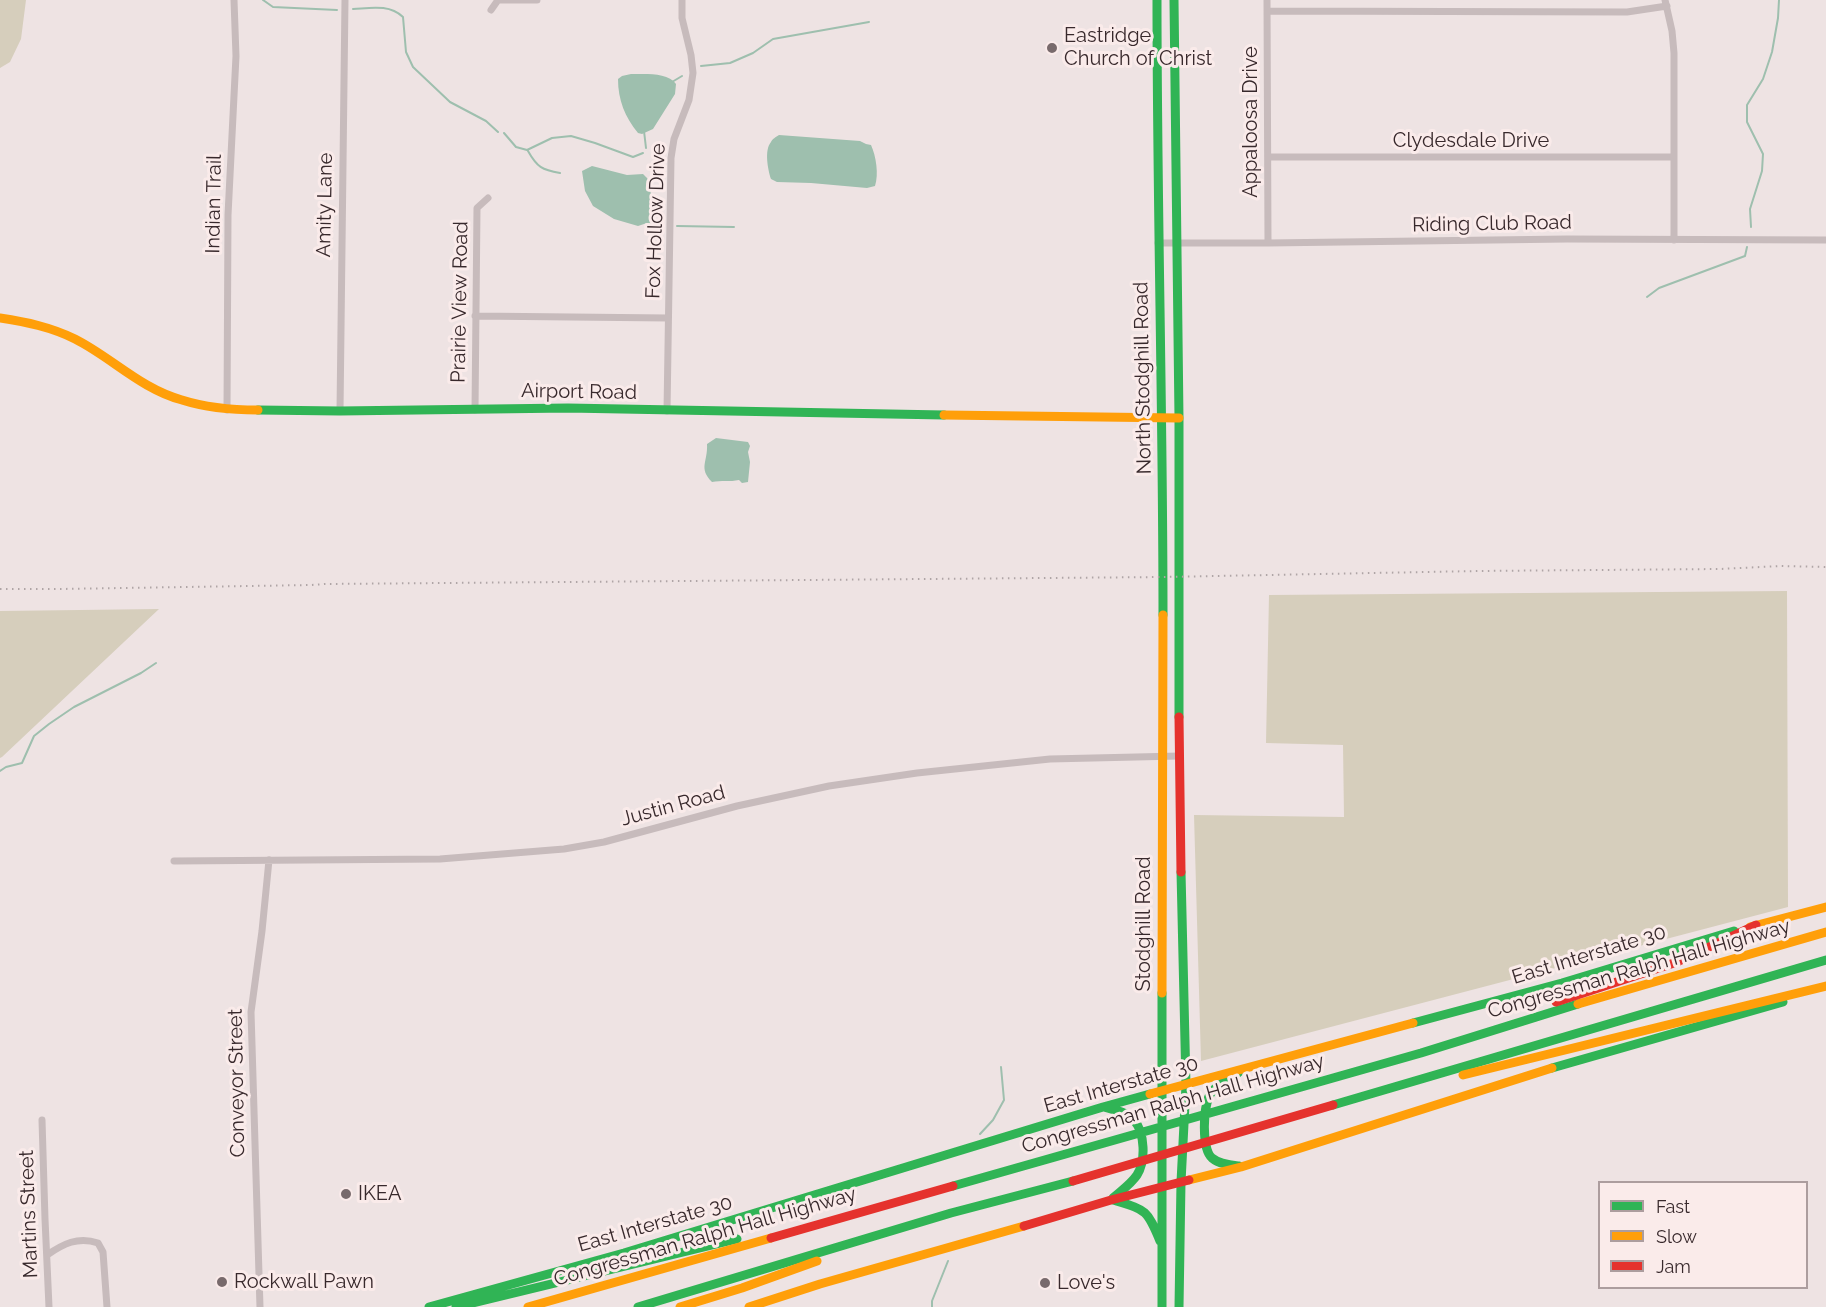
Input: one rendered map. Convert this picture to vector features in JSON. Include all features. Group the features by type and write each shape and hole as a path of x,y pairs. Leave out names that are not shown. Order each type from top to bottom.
{"main road":[{"name":"North Stodghill Road","path":"1157,0 1163,756"},
{"name":"North Stodghill Road","path":"1174,0 1179,418 1179,756"},
{"name":"Airport Road","path":"0,318 36,324 75,339 144,384 180,400 227,410 568,408 1179,418"},
{"name":"Stodghill Road","path":"1162,1307 1163,756"},
{"name":"Stodghill Road","path":"1179,756 1186,1085 1181,1182 1179,1307"},
{"name":"East Interstate 30","path":"429,1307 617,1255 1103,1107 1562,983 1826,906"},
{"path":"1421,1053 1446,1039 1677,962 1756,925"},
{"name":"Congressman Ralph Hall Highway","path":"528,1307 1421,1053 1593,999 1826,932"},
{"path":"638,1307 867,1237 1236,1135 1826,960"},
{"path":"1391,1089 1484,1071 1826,988"},
{"path":"749,1307 820,1284 1111,1200 1241,1167 1566,1064 1826,988"},
{"path":"1241,1167 1215,1161 1209,1155 1205,1148 1205,1130 1208,1101 1211,1094 1245,1068"},
{"path":"1103,1107 1125,1113 1133,1119 1138,1126 1143,1157 1136,1175 1111,1200"},
{"path":"456,1307 684,1253 862,1206 908,1198"},
{"path":"1111,1200 1137,1207 1150,1216 1162,1246"},
{"path":"680,1307 742,1288 837,1253 867,1237"}],"street":[{"name":"Indian Trail","path":"227,410 228,215 236,56 234,0"},
{"name":"Amity Lane","path":"340,411 345,0"},
{"path":"491,10 498,0 537,0"},
{"name":"Fox Hollow Drive","path":"667,411 671,158 674,139 689,100 693,73 682,18 682,0"},
{"name":"Appaloosa Drive","path":"1267,0 1268,243"},
{"path":"1268,11 1628,12 1666,3 1674,53 1674,240"},
{"name":"Clydesdale Drive","path":"1268,157 1674,157"},
{"name":"Prairie View Road","path":"475,410 477,208 488,198"},
{"name":"Riding Club Road","path":"1158,243 1567,239 1826,240"},
{"path":"475,316 668,318"},
{"name":"Justin Road","path":"174,861 440,859 564,849 604,842 737,806 840,784 917,773 1050,759 1179,756"},
{"name":"Conveyor Street","path":"260,1307 251,1012 269,860"},
{"name":"Martins Street","path":"42,1120 49,1307"},
{"path":"46,1255 72,1241 90,1240 98,1243 103,1252 107,1307"}],"shaded area":[{"path":"0,0 26,0 21,39 10,62 0,68"},
{"path":"631,74 668,77 676,84 675,94 653,129 642,134 638,133 629,121 619,94 618,79"},
{"path":"779,135 860,141 871,145 876,165 875,186 867,188 777,182 771,179 767,155 772,140"},
{"path":"592,166 627,175 643,174 649,180 652,203 650,222 638,226 614,219 593,206 585,191 582,171"},
{"path":"716,438 748,442 750,462 748,482 742,483 739,480 712,482 705,473 707,444"},
{"path":"1787,591 1788,907 1201,1061 1194,815 1344,817 1343,745 1266,743 1269,595"},
{"path":"159,609 2,757 0,758 0,611"}],"waterway":[{"path":"263,0 273,7 337,10"},
{"path":"1751,227 1750,209 1762,171 1763,154 1747,122 1747,105 1763,79 1772,52 1779,0"},
{"path":"353,9 386,8 403,17 406,52 413,67 450,102 486,121 498,132"},
{"path":"701,66 730,63 753,53 773,39 869,22"},
{"path":"672,82 682,76"},
{"path":"644,131 646,148"},
{"path":"504,133 516,147 527,150 552,138 571,136 633,157 643,153"},
{"path":"528,151 541,167 560,173"},
{"path":"647,222 661,226"},
{"path":"677,226 734,227"},
{"path":"1647,297 1659,288 1745,256 1747,247"},
{"path":"0,771 22,763 34,736 49,724 74,707 156,663"},
{"path":"980,1134 993,1120 1004,1100 1001,1067"},
{"path":"932,1307 932,1301 948,1261"}],"railway":[{"path":"0,589 1163,577 1826,567"}],"traffic: fast":[{"path":"1157,0 1163,615"},
{"path":"1174,0 1179,418 1179,717"},
{"path":"258,410 568,408 944,415"},
{"path":"1179,1307 1181,1182 1186,1085 1181,872"},
{"path":"1413,1023 1562,983 1734,931"},
{"path":"1333,1105 1826,960"},
{"path":"1162,993 1162,1307"},
{"path":"1552,1068 1783,1002"},
{"path":"953,1186 1421,1053 1578,1004"},
{"path":"1238,1073 1220,1084 1211,1093 1206,1107 1204,1126 1206,1146 1212,1158 1221,1163 1239,1166"},
{"path":"429,1307 624,1253 1150,1094"},
{"path":"1104,1107 1124,1113 1134,1120 1138,1126 1143,1147 1142,1162 1137,1175 1113,1198"},
{"path":"638,1307 951,1213 1073,1181"},
{"path":"1113,1200 1144,1212 1152,1222 1160,1241"},
{"path":"456,1307 737,1239"}],"traffic: slow":[{"path":"0,318 19,321 66,335 167,395 210,407 258,410"},
{"path":"944,415 1179,418"},
{"path":"1162,993 1163,615"},
{"path":"1750,927 1826,907"},
{"path":"1578,1004 1826,932"},
{"path":"1463,1075 1826,986"},
{"path":"1150,1094 1413,1023"},
{"path":"1189,1180 1241,1167 1552,1068"},
{"path":"749,1307 820,1284 1024,1226"},
{"path":"528,1307 771,1238"},
{"path":"680,1307 817,1261"}],"traffic: jam":[{"path":"1179,717 1181,872"},
{"path":"1556,1002 1677,962 1756,925"},
{"path":"1073,1181 1333,1105"},
{"path":"1024,1226 1189,1180"},
{"path":"771,1238 953,1186"}],"place":[{"name":"Eastridge Church of Christ","path":"1052,48"},
{"name":"IKEA","path":"346,1194"},
{"name":"Rockwall Pawn","path":"222,1282"},
{"name":"Love's","path":"1045,1283"}]}
